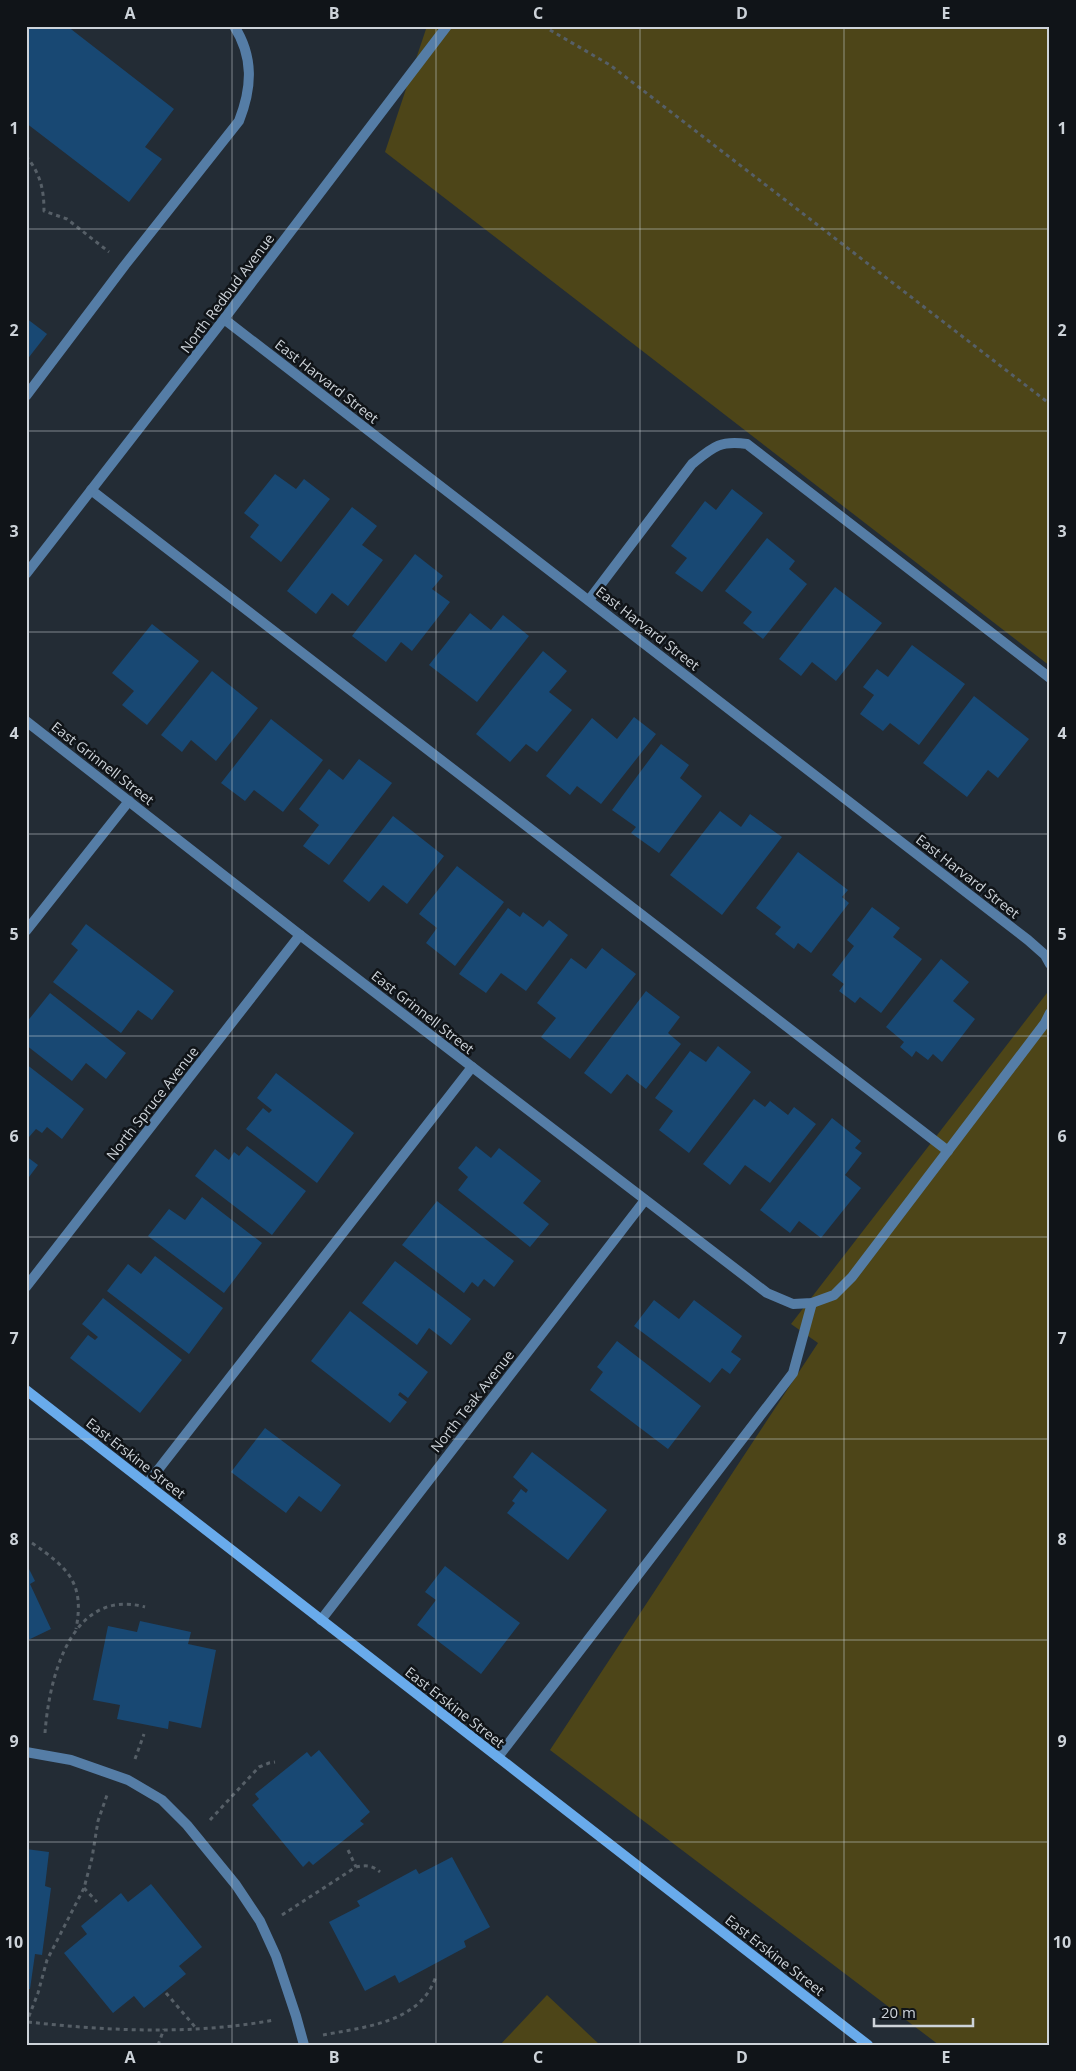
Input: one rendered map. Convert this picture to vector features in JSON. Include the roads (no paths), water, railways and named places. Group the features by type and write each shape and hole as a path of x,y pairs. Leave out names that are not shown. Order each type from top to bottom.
{"street":[{"path":"26,396 125,265 239,121 247,100 250,67 242,39 234,26"},
{"name":"North Redbud Avenue","path":"26,574 224,319 447,26"},
{"name":"East Harvard Street","path":"224,319 1028,940 1045,955 1050,964"},
{"path":"589,600 692,464 710,450 729,441 747,444 1050,678"},
{"path":"91,490 948,1151"},
{"name":"East Grinnell Street","path":"26,721 300,935 767,1293 793,1304 812,1303"},
{"path":"26,931 129,801"},
{"name":"North Spruce Avenue","path":"26,1288 300,935"},
{"path":"498,1757 793,1373 812,1303 834,1295 852,1277 1048,1021"},
{"path":"147,1484 472,1067"},
{"name":"North Teak Avenue","path":"321,1620 645,1200"},
{"name":"East Erskine Street","path":"26,1390 868,2045"},
{"path":"26,1752 71,1760 128,1780 162,1800 196,1834 236,1885 263,1928 276,1956 303,2042"}]}
